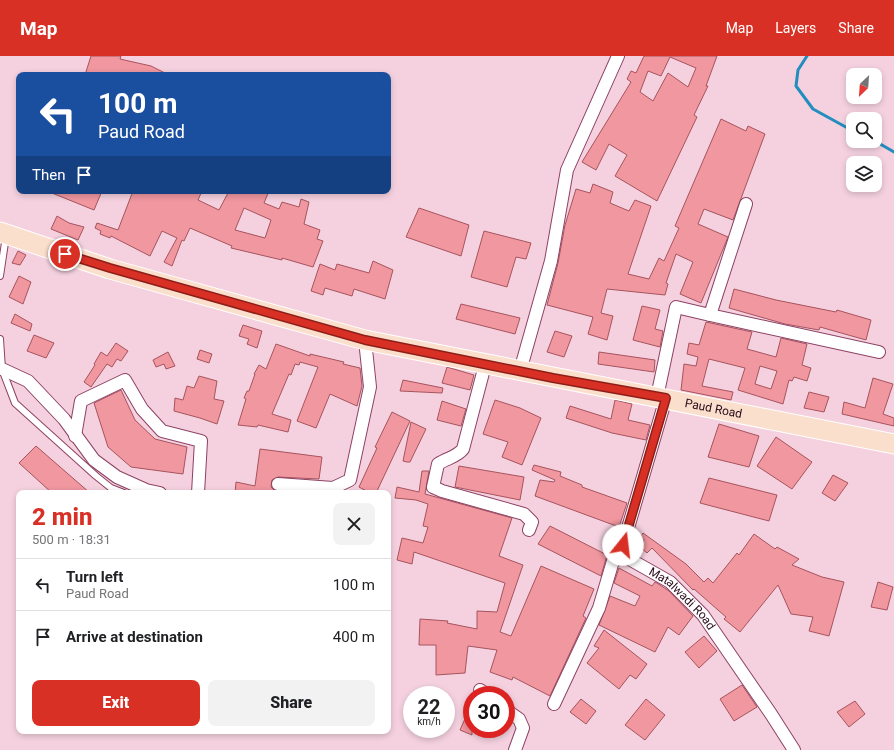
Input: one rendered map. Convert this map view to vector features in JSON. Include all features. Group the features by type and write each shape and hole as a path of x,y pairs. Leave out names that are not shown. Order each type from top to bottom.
{"main road":[{"name":"Paud Road","path":"3,233 110,268 365,340 520,372 662,397 894,444"}],"street":[{"path":"520,372 551,261 566,170 618,56"},
{"path":"710,315 746,204"},
{"path":"554,704 599,608 613,561 624,556 623,545 662,397 676,307 879,352"},
{"path":"278,484 334,488 350,480 370,387 365,340"},
{"path":"485,365 463,449 458,455 446,458 438,464 433,487 442,491 524,514 532,522 529,530"},
{"path":"2,369 28,381 64,419 94,460 117,477 146,490"},
{"path":"76,436 81,401 125,380 142,409 162,431 201,441 198,490"},
{"name":"Matalwadi Road","path":"624,556 670,582 703,615 772,714 794,750"},
{"path":"515,717 519,720 523,728 515,750"}],"lane":[{"path":"0,276 3,233"},
{"path":"0,339 2,369 14,403 96,476 111,488 116,490"}],"building":[{"path":"91,56 121,56 120,59 151,66 163,72 86,72"},
{"path":"644,56 717,56 706,86 708,86 694,115 697,117 657,201 615,176 627,155 609,144 596,170 582,162 631,82 627,79 631,71 636,73","holes":["670,57 696,68 688,87 668,73 653,101 640,92 648,71 661,76"]},
{"path":"721,119 746,131 748,126 765,134 733,220 704,209 698,224 728,237 701,303 680,294 693,262 676,254 666,283 668,284 665,295 607,289 601,313 613,316 607,340 588,334 593,317 547,305 558,263 565,225 576,189 590,193 593,184 613,192 610,203 629,211 635,200 651,206 628,274 649,279 659,258 664,261 679,228 675,226"},
{"path":"54,194 101,194 94,210"},
{"path":"132,194 201,194 198,200 219,210 227,194 268,194 264,203 279,209 282,202 299,207 301,199 309,202 304,224 320,230 317,239 323,241 313,267 282,258 282,260 231,248 232,246 190,228 184,241 182,240 172,266 164,262 177,238 162,231 150,256 111,236 110,238 100,234 101,231 95,228 97,223 118,230","holes":["244,208 271,220 265,238 235,230"]},
{"path":"419,208 469,225 461,256 406,237"},
{"path":"57,216 69,223 84,227 78,240 51,229"},
{"path":"484,231 531,243 526,259 516,257 507,287 471,277"},
{"path":"18,251 26,255 20,265 12,263"},
{"path":"373,261 393,270 385,299 354,289 352,296 325,288 323,295 311,291 320,264 335,270 337,264 369,273"},
{"path":"19,276 31,282 23,304 9,297"},
{"path":"734,289 776,300 836,312 837,310 871,320 866,340 820,327 819,330 785,324 729,308"},
{"path":"461,304 520,318 515,334 456,319"},
{"path":"642,306 660,310 655,329 663,331 660,347 633,340"},
{"path":"15,314 32,324 30,331 11,323"},
{"path":"706,322 752,332 747,349 776,357 781,338 807,344 802,365 811,368 807,381 794,377 792,381 789,380 783,404 738,390 745,368 709,359 702,386 733,392 731,400 681,390 684,364 696,366 698,357 687,354 689,343 699,345","holes":["760,366 777,371 771,389 755,384"]},
{"path":"243,325 262,331 257,348 247,344 249,339 239,336"},
{"path":"555,331 572,336 564,357 547,352"},
{"path":"34,335 54,343 46,358 27,351"},
{"path":"116,343 128,351 121,361 117,359 112,367 107,364 91,387 84,382 95,365 94,364 101,352 107,356"},
{"path":"276,344 310,356 310,354 344,362 343,364 360,368 362,386 357,406 330,394 316,428 297,421 318,367 300,362 299,365 295,364 291,375 289,374 272,414 291,420 288,432 258,425 257,427 238,425 246,399 244,398 247,391 249,391 254,374 259,365 266,369"},
{"path":"200,350 212,354 209,363 197,359"},
{"path":"168,352 175,366 166,369 164,364 156,367 153,360"},
{"path":"599,352 655,360 654,372 598,364"},
{"path":"447,367 474,375 470,390 442,383"},
{"path":"199,376 217,381 214,399 224,401 217,424 174,411 175,398 183,400 187,386 194,388"},
{"path":"873,378 893,384 883,414 894,418 894,426 842,414 844,402 865,408"},
{"path":"403,380 443,388 442,393 400,391"},
{"path":"121,390 135,420 155,439 187,447 183,474 131,467 108,447 94,403"},
{"path":"809,392 829,397 824,412 804,408"},
{"path":"495,400 520,408 541,418 522,465 502,457 508,442 483,434"},
{"path":"615,400 632,404 628,420 650,425 646,440 612,433 566,418 570,406 611,419"},
{"path":"442,401 466,409 461,426 437,420"},
{"path":"392,412 410,421 377,490 364,490 359,487 377,448 375,447"},
{"path":"411,422 426,429 410,462 407,462 403,461"},
{"path":"719,424 759,436 749,467 708,457"},
{"path":"776,437 812,462 792,489 757,466"},
{"path":"36,446 87,490 49,490 19,463"},
{"path":"260,449 322,457 319,479 278,477 272,480 271,487 274,490 235,490 236,482 255,486"},
{"path":"534,465 561,472 560,476 582,485 582,487 627,503 619,527 535,496 540,480 554,482 555,480 532,470"},
{"path":"459,466 524,477 520,500 455,487"},
{"path":"422,471 429,471 425,494 512,518 499,556 523,565 500,632 511,636 541,566 594,589 583,616 586,618 550,696 513,677 512,680 490,672 497,650 468,646 465,673 436,675 436,645 419,645 420,619 448,621 447,623 477,629 477,611 497,612 505,583 414,552 412,564 397,560 402,538 423,543 428,527 423,526 428,504 416,500 395,498 397,487 419,492"},
{"path":"833,475 848,483 835,501 822,493"},
{"path":"709,478 777,495 769,521 700,503"},
{"path":"550,526 607,555 601,576 538,544"},
{"path":"643,533 686,564 704,582 708,578 713,583 737,553 739,555 754,534 775,549 777,547 799,559 792,565 822,577 844,582 829,636 809,631 813,617 791,614 778,585 740,632 724,619 726,617 694,589 693,590 652,548 647,553 640,547 644,540 641,536"},
{"path":"619,568 652,586 655,582 657,583 669,591 693,616 679,635 668,627 655,652 599,625 610,596 635,606 640,596 614,583"},
{"path":"878,582 893,587 887,610 871,607"},
{"path":"604,630 647,664 636,679 630,675 619,689 587,663 599,648 594,646"},
{"path":"704,636 717,651 699,668 685,652"},
{"path":"742,685 757,707 734,721 720,699"},
{"path":"581,699 596,711 586,724 570,712"},
{"path":"646,699 665,715 645,740 625,725"},
{"path":"855,701 865,714 849,727 837,712"},
{"path":"463,723 463,731 460,730"}],"waterway":[{"path":"807,56 798,70 796,86 813,109 846,127"},
{"path":"882,145 894,152"}],"route":[{"path":"65,254 365,340 553,378 666,398 623,545"}]}
